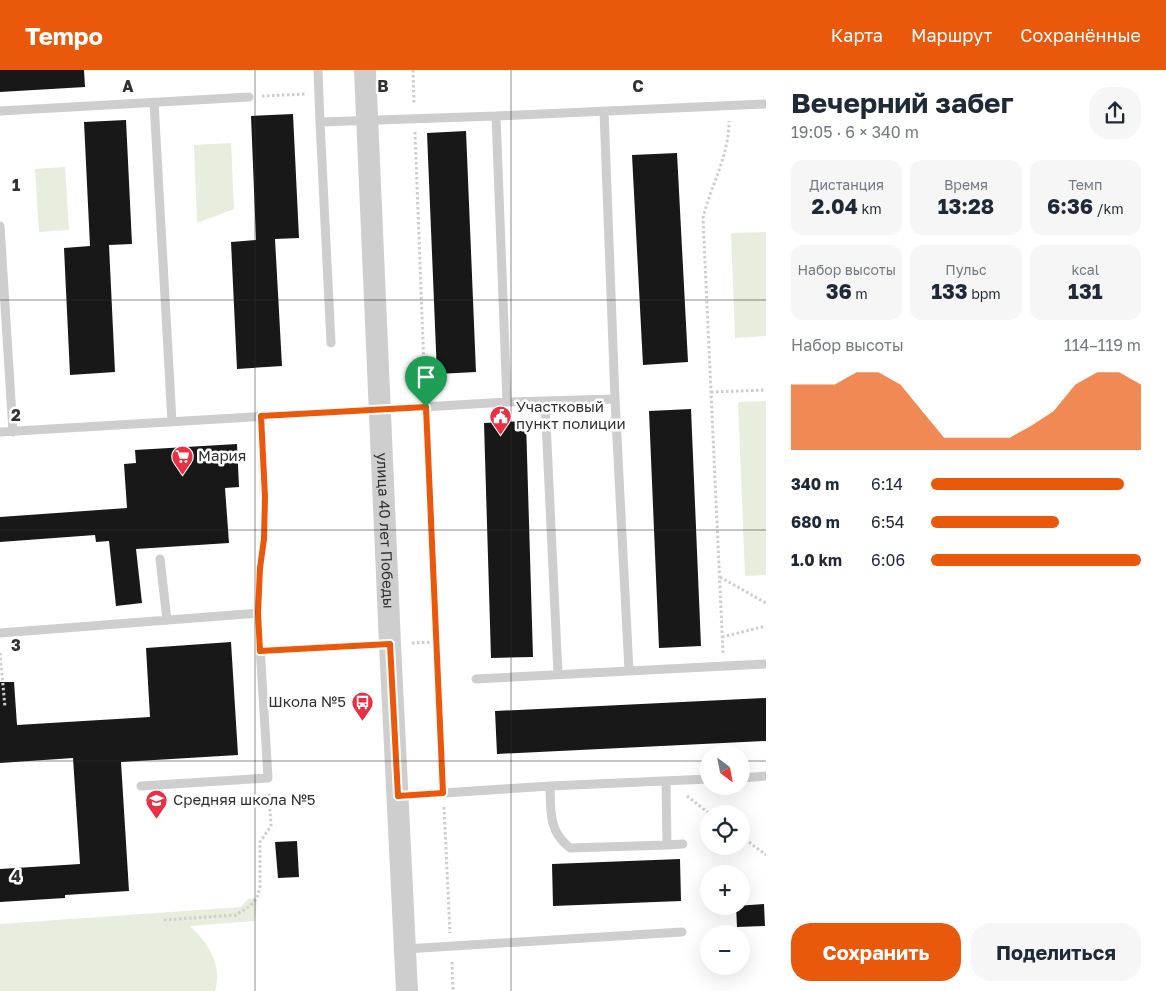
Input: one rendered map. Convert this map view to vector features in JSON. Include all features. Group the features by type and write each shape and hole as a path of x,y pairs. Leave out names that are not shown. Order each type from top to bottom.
{"street":[{"name":"улица 40 лет Победы","path":"365,70 407,991"}],"lane":[{"path":"318,70 331,343"},
{"path":"0,111 249,97"},
{"path":"154,102 172,422"},
{"path":"320,122 766,104"},
{"path":"604,111 615,399 629,671"},
{"path":"496,116 507,402"},
{"path":"0,226 13,432"},
{"path":"0,432 507,402 615,399"},
{"path":"545,401 558,674"},
{"path":"141,786 268,778 258,613 265,516 261,416"},
{"path":"160,559 167,620"},
{"path":"0,633 258,613"},
{"path":"476,679 766,664"},
{"path":"750,777 766,776"},
{"path":"398,796 550,786 700,779"},
{"path":"666,781 667,845"},
{"path":"550,786 554,831 561,841 570,848 683,844"},
{"path":"405,949 682,932"}],"path":[{"path":"413,70 436,642 453,991"},
{"path":"249,97 318,93"},
{"path":"724,666 704,218 707,201 726,152 729,137 729,105"},
{"path":"711,392 766,390"},
{"path":"720,576 766,603"},
{"path":"722,637 766,626"},
{"path":"260,651 436,642"},
{"path":"0,653 5,707"},
{"path":"164,920 236,915 250,906 256,898 260,888 260,842 271,826 268,778"},
{"path":"750,843 766,855"}],"green space":[{"path":"231,143 234,209 197,223 194,145"},
{"path":"65,167 69,230 39,232 35,169"},
{"path":"766,232 766,336 735,338 731,233"},
{"path":"766,401 766,575 745,576 738,402"},
{"path":"257,898 255,921 190,926 203,940 212,955 217,972 215,991 0,991 0,924 241,907 248,899"}],"building":[{"path":"0,70 84,70 85,87 0,92"},
{"path":"293,114 299,238 275,239 282,366 237,369 231,242 256,240 251,116"},
{"path":"126,120 132,244 109,245 115,372 70,375 64,248 90,246 84,122"},
{"path":"466,131 476,372 437,374 427,133"},
{"path":"677,153 688,362 643,365 632,155"},
{"path":"691,409 701,646 659,648 649,411"},
{"path":"526,421 533,657 491,658 484,423"},
{"path":"237,444 239,487 225,488 229,543 136,549 142,603 116,606 109,541 96,542 95,535 0,542 0,517 127,508 124,464 136,463 135,450"},
{"path":"231,642 238,755 121,762 129,891 65,895 65,898 0,902 0,869 80,864 73,758 0,763 0,682 14,682 17,725 150,717 146,648"},
{"path":"766,698 766,741 497,754 495,711"},
{"path":"297,841 299,877 278,878 275,842"},
{"path":"680,859 681,901 553,906 552,864"},
{"path":"764,904 765,926 737,925 736,915 750,915 750,905"}],"place":[{"name":"Участковый пункт полиции","path":"500,435"},
{"name":"Мария","path":"182,475"},
{"name":"Школа №5","path":"362,721"},
{"name":"Средняя школа №5","path":"157,819"}],"route":[{"path":"426,407 443,793 398,796 390,644 260,651 258,613 265,516 261,416 426,407"}]}
